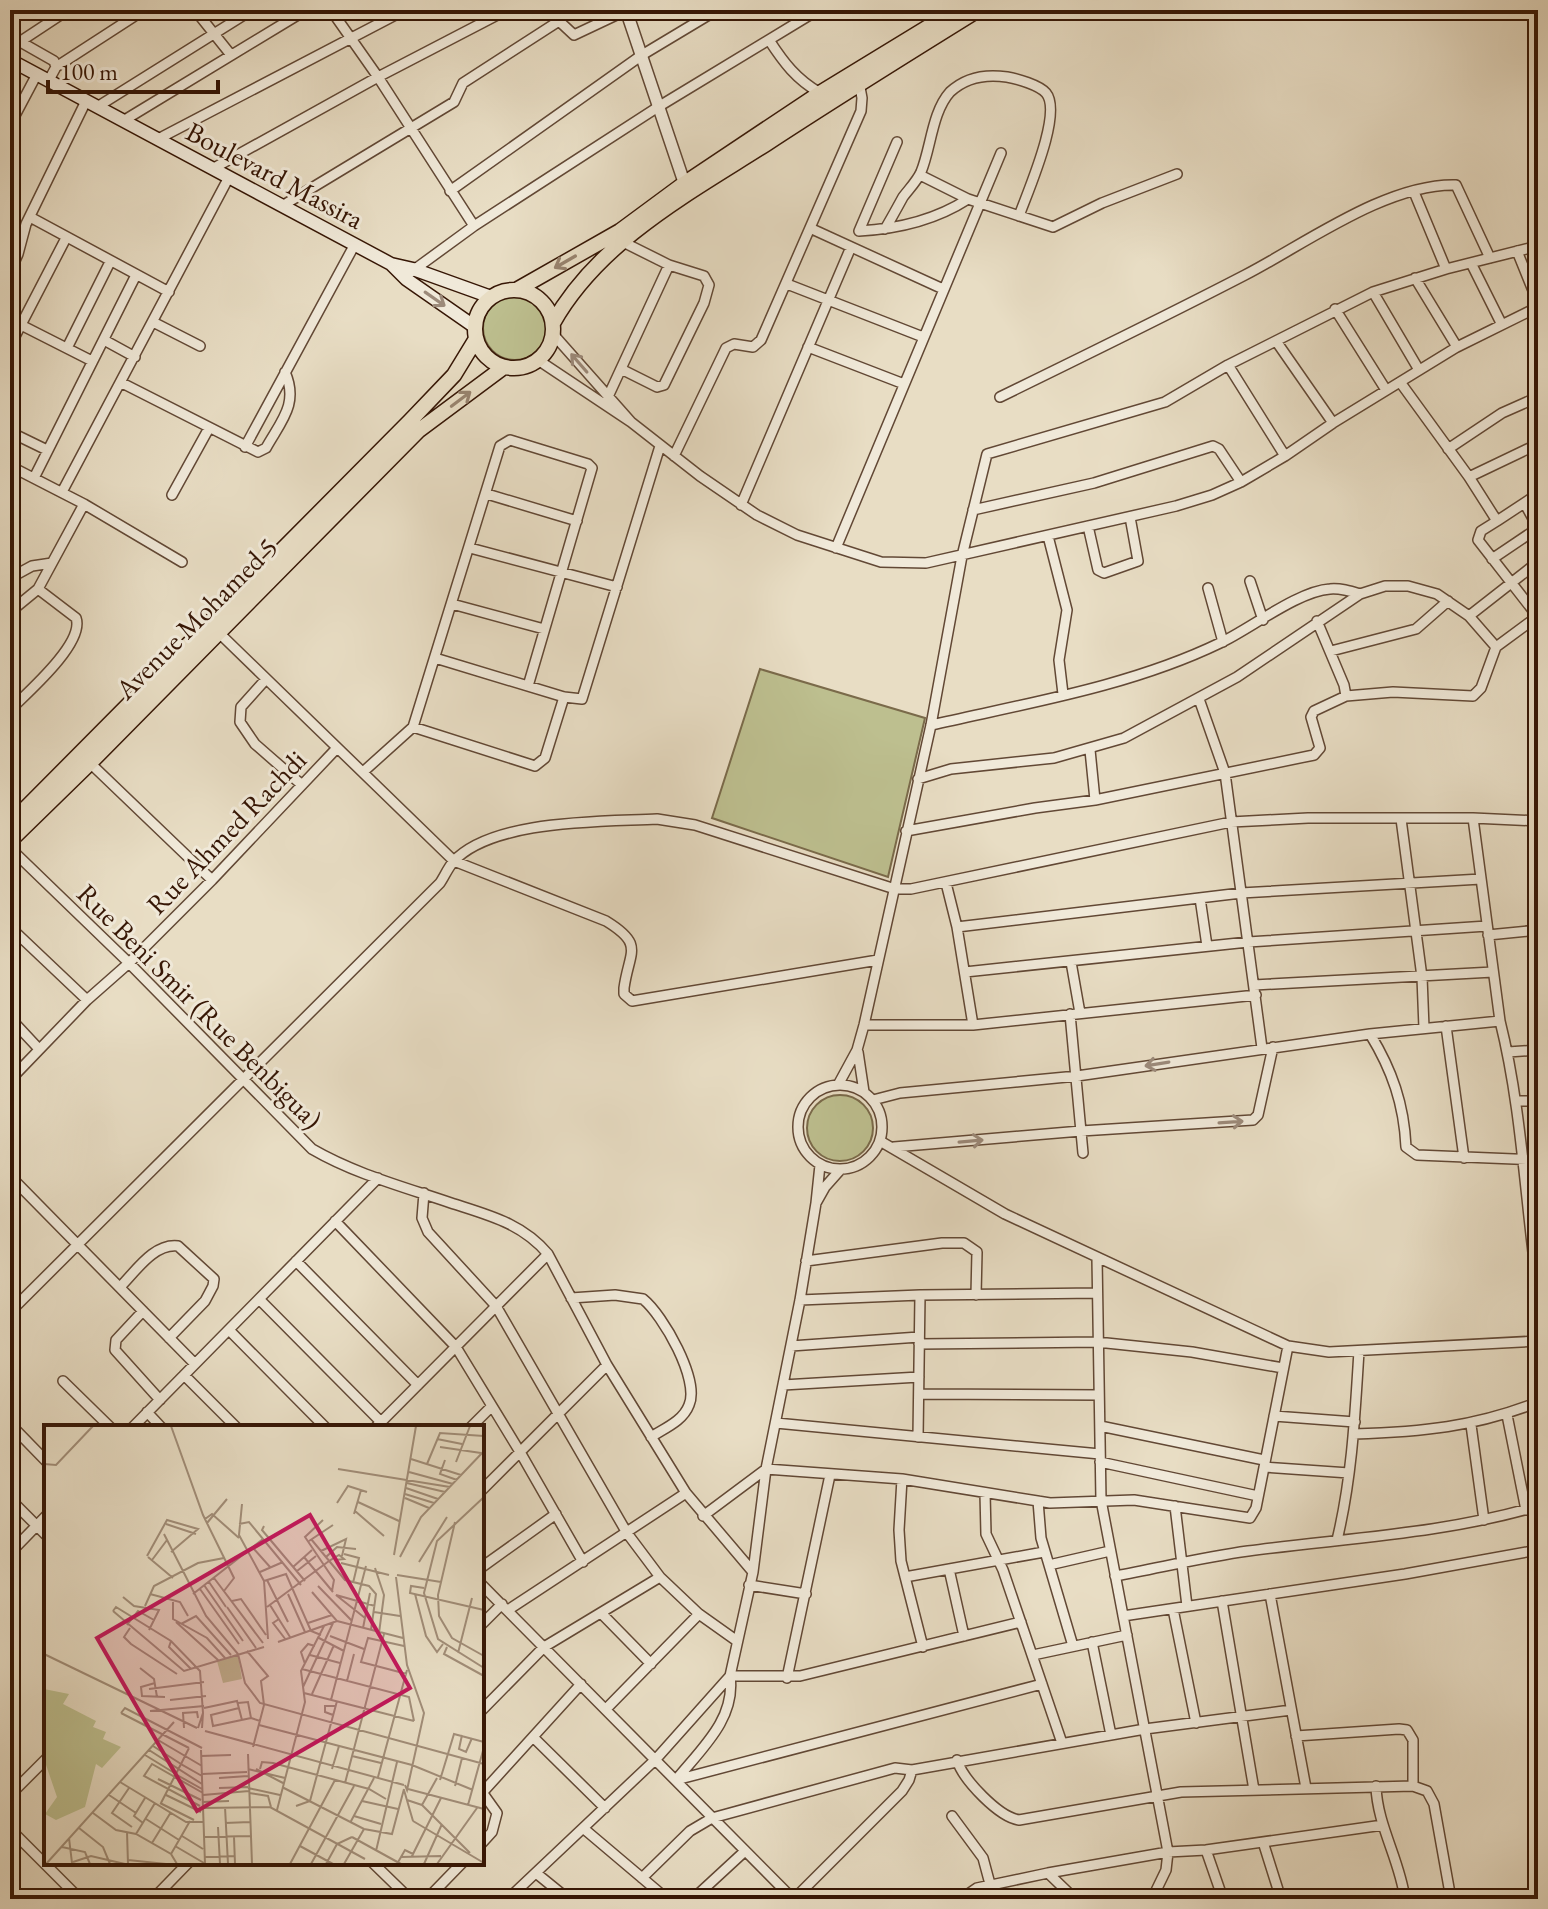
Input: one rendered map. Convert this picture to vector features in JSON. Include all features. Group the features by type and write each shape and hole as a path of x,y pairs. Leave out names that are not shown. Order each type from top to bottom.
{"main road":[{"path":"687,188 956,10"},
{"path":"414,426 454,375 475,333 482,305 491,297 518,289 617,239 820,93 858,77 978,10"},
{"name":"Boulevard Massira","path":"10,60 410,274 491,297"},
{"path":"410,274 475,333 486,357 504,367 516,368 538,360 548,348 553,328 582,279 617,239"},
{"path":"518,289 545,304 553,328"},
{"path":"414,426 504,367"},
{"name":"Avenue Mohamed 5","path":"10,824 214,628 414,426"},
{"name":"Avenue Mohamed 5","path":"10,841 90,763 214,628"}],"street":[{"path":"21,41 68,10"},
{"path":"10,125 43,77 144,10"},
{"path":"195,10 231,55"},
{"path":"10,272 14,252 30,217 92,104 252,10"},
{"path":"123,121 306,10"},
{"path":"331,10 474,226"},
{"path":"158,139 405,10"},
{"path":"214,168 507,10"},
{"path":"282,206 454,102 463,83 559,21 574,35 626,10 687,188"},
{"path":"450,191 642,55 717,10"},
{"path":"410,274 474,226 658,107 818,10"},
{"path":"10,36 50,57 56,67"},
{"path":"769,40 800,82 820,93"},
{"path":"885,229 920,175 948,94 961,84 984,76 1011,78 1048,95 1051,115 1044,145 1019,216"},
{"path":"674,456 726,348 734,344 753,347 761,340 861,111 858,77"},
{"path":"897,142 859,231 885,229 942,215 968,199"},
{"path":"836,548 1001,153"},
{"path":"920,175 968,199 1053,227 1102,203 1177,174"},
{"path":"62,492 229,177"},
{"path":"1000,397 1284,255 1358,212 1414,192 1456,185 1490,258"},
{"path":"1414,192 1446,269"},
{"path":"30,217 169,292"},
{"path":"812,229 943,289"},
{"path":"10,346 66,238"},
{"path":"617,239 669,265 704,276 709,285 669,380 661,388 621,369"},
{"path":"245,447 355,244"},
{"path":"838,1085 857,1050 864,1025 931,725 962,556 987,454 1153,407 1335,309 1373,292 1446,269 1538,246"},
{"path":"741,505 851,247"},
{"path":"538,360 606,400 660,446 741,505 797,535 881,562 926,563 1130,517 1212,495 1241,482 1457,347 1538,305 1517,251"},
{"path":"67,348 110,262"},
{"path":"1471,263 1501,323"},
{"path":"606,400 669,265"},
{"path":"34,478 136,275"},
{"path":"1415,278 1457,347"},
{"path":"787,284 923,337"},
{"path":"1373,292 1419,370"},
{"path":"1335,309 1386,390"},
{"path":"153,322 200,346"},
{"path":"21,325 92,361"},
{"path":"553,328 606,400"},
{"path":"104,340 135,357"},
{"path":"1276,341 1333,423"},
{"path":"808,347 904,384"},
{"path":"1228,365 1285,456"},
{"path":"122,383 258,452 266,448 288,408 292,392 285,372"},
{"path":"1400,382 1497,521"},
{"path":"1448,449 1502,413 1538,397"},
{"path":"172,495 209,428"},
{"path":"10,432 47,450"},
{"path":"363,772 413,727 500,446 510,440 588,464 592,468 528,686"},
{"path":"1469,477 1538,444"},
{"path":"435,658 564,697 582,699 660,446"},
{"path":"973,510 1083,486 1213,446 1219,449 1241,482"},
{"path":"10,466 84,504 182,562"},
{"path":"487,494 577,521"},
{"path":"906,831 1095,800 1314,755 1320,748 1311,717 1314,711 1346,696 1393,692 1473,696 1481,688 1496,647 1538,616 1478,540 1481,531 1538,494"},
{"path":"10,612 38,589 84,504"},
{"path":"1492,559 1538,528 1525,504"},
{"path":"1088,526 1098,570 1104,573 1138,561 1130,517"},
{"path":"1048,536 1067,610 1059,660 1063,694"},
{"path":"470,548 617,587"},
{"path":"1469,616 1538,562"},
{"path":"10,578 32,566 52,563"},
{"path":"1250,581 1263,620"},
{"path":"918,779 951,769 1054,758 1124,738 1237,677 1360,594 1385,586 1423,588 1448,601 1469,616 1496,647"},
{"path":"1208,588 1223,642"},
{"path":"10,710 61,657 76,632 76,618 38,589"},
{"path":"931,725 1063,694 1180,661 1223,642 1313,592 1343,589 1360,594"},
{"path":"1331,651 1416,629 1448,601"},
{"path":"452,604 544,629"},
{"path":"1317,621 1346,696"},
{"path":"214,628 454,861 606,921 624,932 632,950 624,994 632,1001 878,960"},
{"path":"266,679 241,707 240,722 255,744 302,785"},
{"path":"413,727 535,766 545,758 564,697"},
{"path":"1199,699 1225,773 1262,1048"},
{"name":"Rue Ahmed Rachdi","path":"10,1080 87,1000 212,880 337,748"},
{"path":"1090,750 1095,800"},
{"path":"90,763 212,880"},
{"path":"12,1306 440,883 454,861 479,844 517,831 657,819 695,825 895,889 911,889 1231,822 1271,818 1538,821"},
{"path":"1473,818 1500,1021 1508,1052 1524,1159 1538,1291"},
{"path":"1401,819 1422,977 1424,1028"},
{"name":"Rue Beni Smir (Rue Benbigua)","path":"10,848 129,963 312,1149 349,1168 501,1219 537,1241 548,1254 607,1365 686,1493 753,1572"},
{"path":"957,927 1241,893 1481,879"},
{"path":"946,883 957,927 973,1025"},
{"path":"1200,898 1207,946"},
{"path":"10,927 87,1000"},
{"path":"965,972 1248,942 1416,930 1538,930"},
{"path":"1071,962 1083,1153"},
{"path":"864,1025 973,1025 1255,990 1493,972"},
{"path":"10,1018 39,1049"},
{"path":"873,1100 900,1093 1077,1076 1262,1048 1500,1021"},
{"path":"1446,1026 1464,1158"},
{"path":"1370,1034 1392,1074 1401,1099 1406,1147 1417,1155 1538,1160"},
{"path":"894,1147 1253,1120 1258,1115 1273,1047"},
{"path":"857,1050 864,1092"},
{"path":"1508,1052 1538,1050"},
{"path":"816,1203 832,1177 841,1169 865,1161 880,1141 880,1113 873,1100 854,1087 838,1085 824,1087 812,1095 798,1119 798,1133 803,1147 820,1165 841,1169"},
{"path":"1516,1101 1538,1101"},
{"path":"880,1141 1005,1214 1288,1346 1329,1352 1538,1341"},
{"path":"676,1780 727,1713 732,1689 730,1676 753,1572 766,1469 800,1300 820,1165"},
{"path":"10,1176 195,1364"},
{"path":"135,1425 378,1178"},
{"path":"424,1193 422,1218 428,1232 496,1306 627,1533 660,1577 699,1614 737,1641"},
{"path":"335,1221 456,1347 583,1562"},
{"path":"806,1261 942,1243 964,1243 977,1252 976,1295"},
{"path":"120,1287 157,1250 166,1246 178,1246 214,1279 210,1294 169,1338"},
{"path":"259,1299 378,1424 548,1254"},
{"path":"1097,1258 1101,1500 1168,1852 1166,1870 1152,1899"},
{"path":"296,1261 418,1385"},
{"path":"800,1300 1097,1293"},
{"path":"571,1298 615,1295 643,1299 660,1318 687,1371 692,1390 686,1413 651,1437"},
{"path":"918,1437 920,1295"},
{"path":"143,1311 116,1340 115,1350 160,1400"},
{"path":"229,1330 323,1425"},
{"path":"791,1346 919,1341 1097,1342 1192,1352 1283,1368"},
{"path":"703,1516 766,1469 902,1479 1061,1503 1134,1500 1250,1518 1258,1496 1288,1346"},
{"path":"1337,1540 1354,1434 1359,1351"},
{"path":"484,1488 607,1365"},
{"path":"184,1375 234,1425"},
{"path":"783,1385 919,1377"},
{"path":"63,1381 108,1425"},
{"path":"919,1394 1099,1395"},
{"path":"1354,1434 1410,1433 1471,1425 1538,1402"},
{"path":"473,1425 491,1407"},
{"path":"147,1412 159,1425"},
{"path":"1507,1415 1526,1510"},
{"path":"1274,1416 1355,1422"},
{"path":"776,1423 1100,1458 1258,1496"},
{"path":"10,1424 44,1459"},
{"path":"1471,1425 1484,1520"},
{"path":"1100,1426 1264,1463 1349,1473"},
{"path":"787,1678 830,1475"},
{"path":"902,1479 900,1545 923,1647"},
{"path":"484,1623 583,1562 686,1493"},
{"path":"985,1493 986,1534 999,1561 1062,1743"},
{"path":"10,1499 44,1533"},
{"path":"1038,1501 1044,1552 1073,1646"},
{"path":"1175,1506 1187,1606"},
{"path":"1115,1576 1244,1552 1410,1533 1484,1520 1538,1506"},
{"path":"484,1566 556,1514"},
{"path":"10,1553 44,1518"},
{"path":"1123,1616 1538,1550"},
{"path":"1049,1565 1110,1551"},
{"path":"905,1577 1044,1552"},
{"path":"949,1569 964,1636"},
{"path":"484,1708 544,1647 660,1577"},
{"path":"749,1585 806,1594"},
{"path":"484,1587 794,1899 902,1791 912,1770"},
{"path":"1270,1594 1306,1788"},
{"path":"1222,1601 1254,1790"},
{"path":"1173,1609 1196,1723"},
{"path":"601,1613 651,1664"},
{"path":"606,1709 699,1614"},
{"path":"730,1676 787,1678 1021,1622"},
{"path":"1033,1655 1127,1635"},
{"path":"1092,1642 1111,1735"},
{"path":"508,1899 656,1759 730,1676"},
{"path":"484,1791 581,1684"},
{"path":"676,1780 1042,1684"},
{"path":"642,1878 690,1831 712,1818 895,1768 912,1770 1145,1729 1291,1710"},
{"path":"1296,1736 1407,1730 1413,1740 1413,1786"},
{"path":"533,1737 605,1808"},
{"path":"957,1760 966,1778 1003,1815 1014,1819 1157,1794 1413,1786 1427,1791 1434,1804 1451,1899"},
{"path":"10,1795 44,1761"},
{"path":"1376,1786 1377,1806 1400,1871 1405,1899"},
{"path":"484,1796 497,1813 492,1832 484,1841"},
{"path":"952,1816 979,1852 990,1884"},
{"path":"961,1899 977,1888 990,1884 1048,1873 1168,1852 1206,1850 1383,1825"},
{"path":"583,1828 667,1899"},
{"path":"10,1829 44,1863"},
{"path":"1263,1842 1281,1899"},
{"path":"1206,1850 1223,1899"},
{"path":"693,1899 745,1851"},
{"path":"46,1865 80,1899"},
{"path":"153,1899 186,1865"},
{"path":"375,1865 410,1899"},
{"path":"427,1899 460,1865"},
{"path":"536,1873 568,1899"},
{"path":"1048,1873 1075,1899"},
{"path":"977,1888 988,1899"}],"green space":[{"path":"515,296 533,302 541,310 547,328 541,346 533,354 515,360 497,354 489,346 483,328 489,310 497,302"},
{"path":"760,669 925,718 888,877 712,818"},
{"path":"833,1095 847,1095 859,1100 868,1109 873,1128 871,1141 864,1152 847,1161 833,1161 821,1156 812,1147 807,1135 807,1121 812,1109 821,1100"}]}
